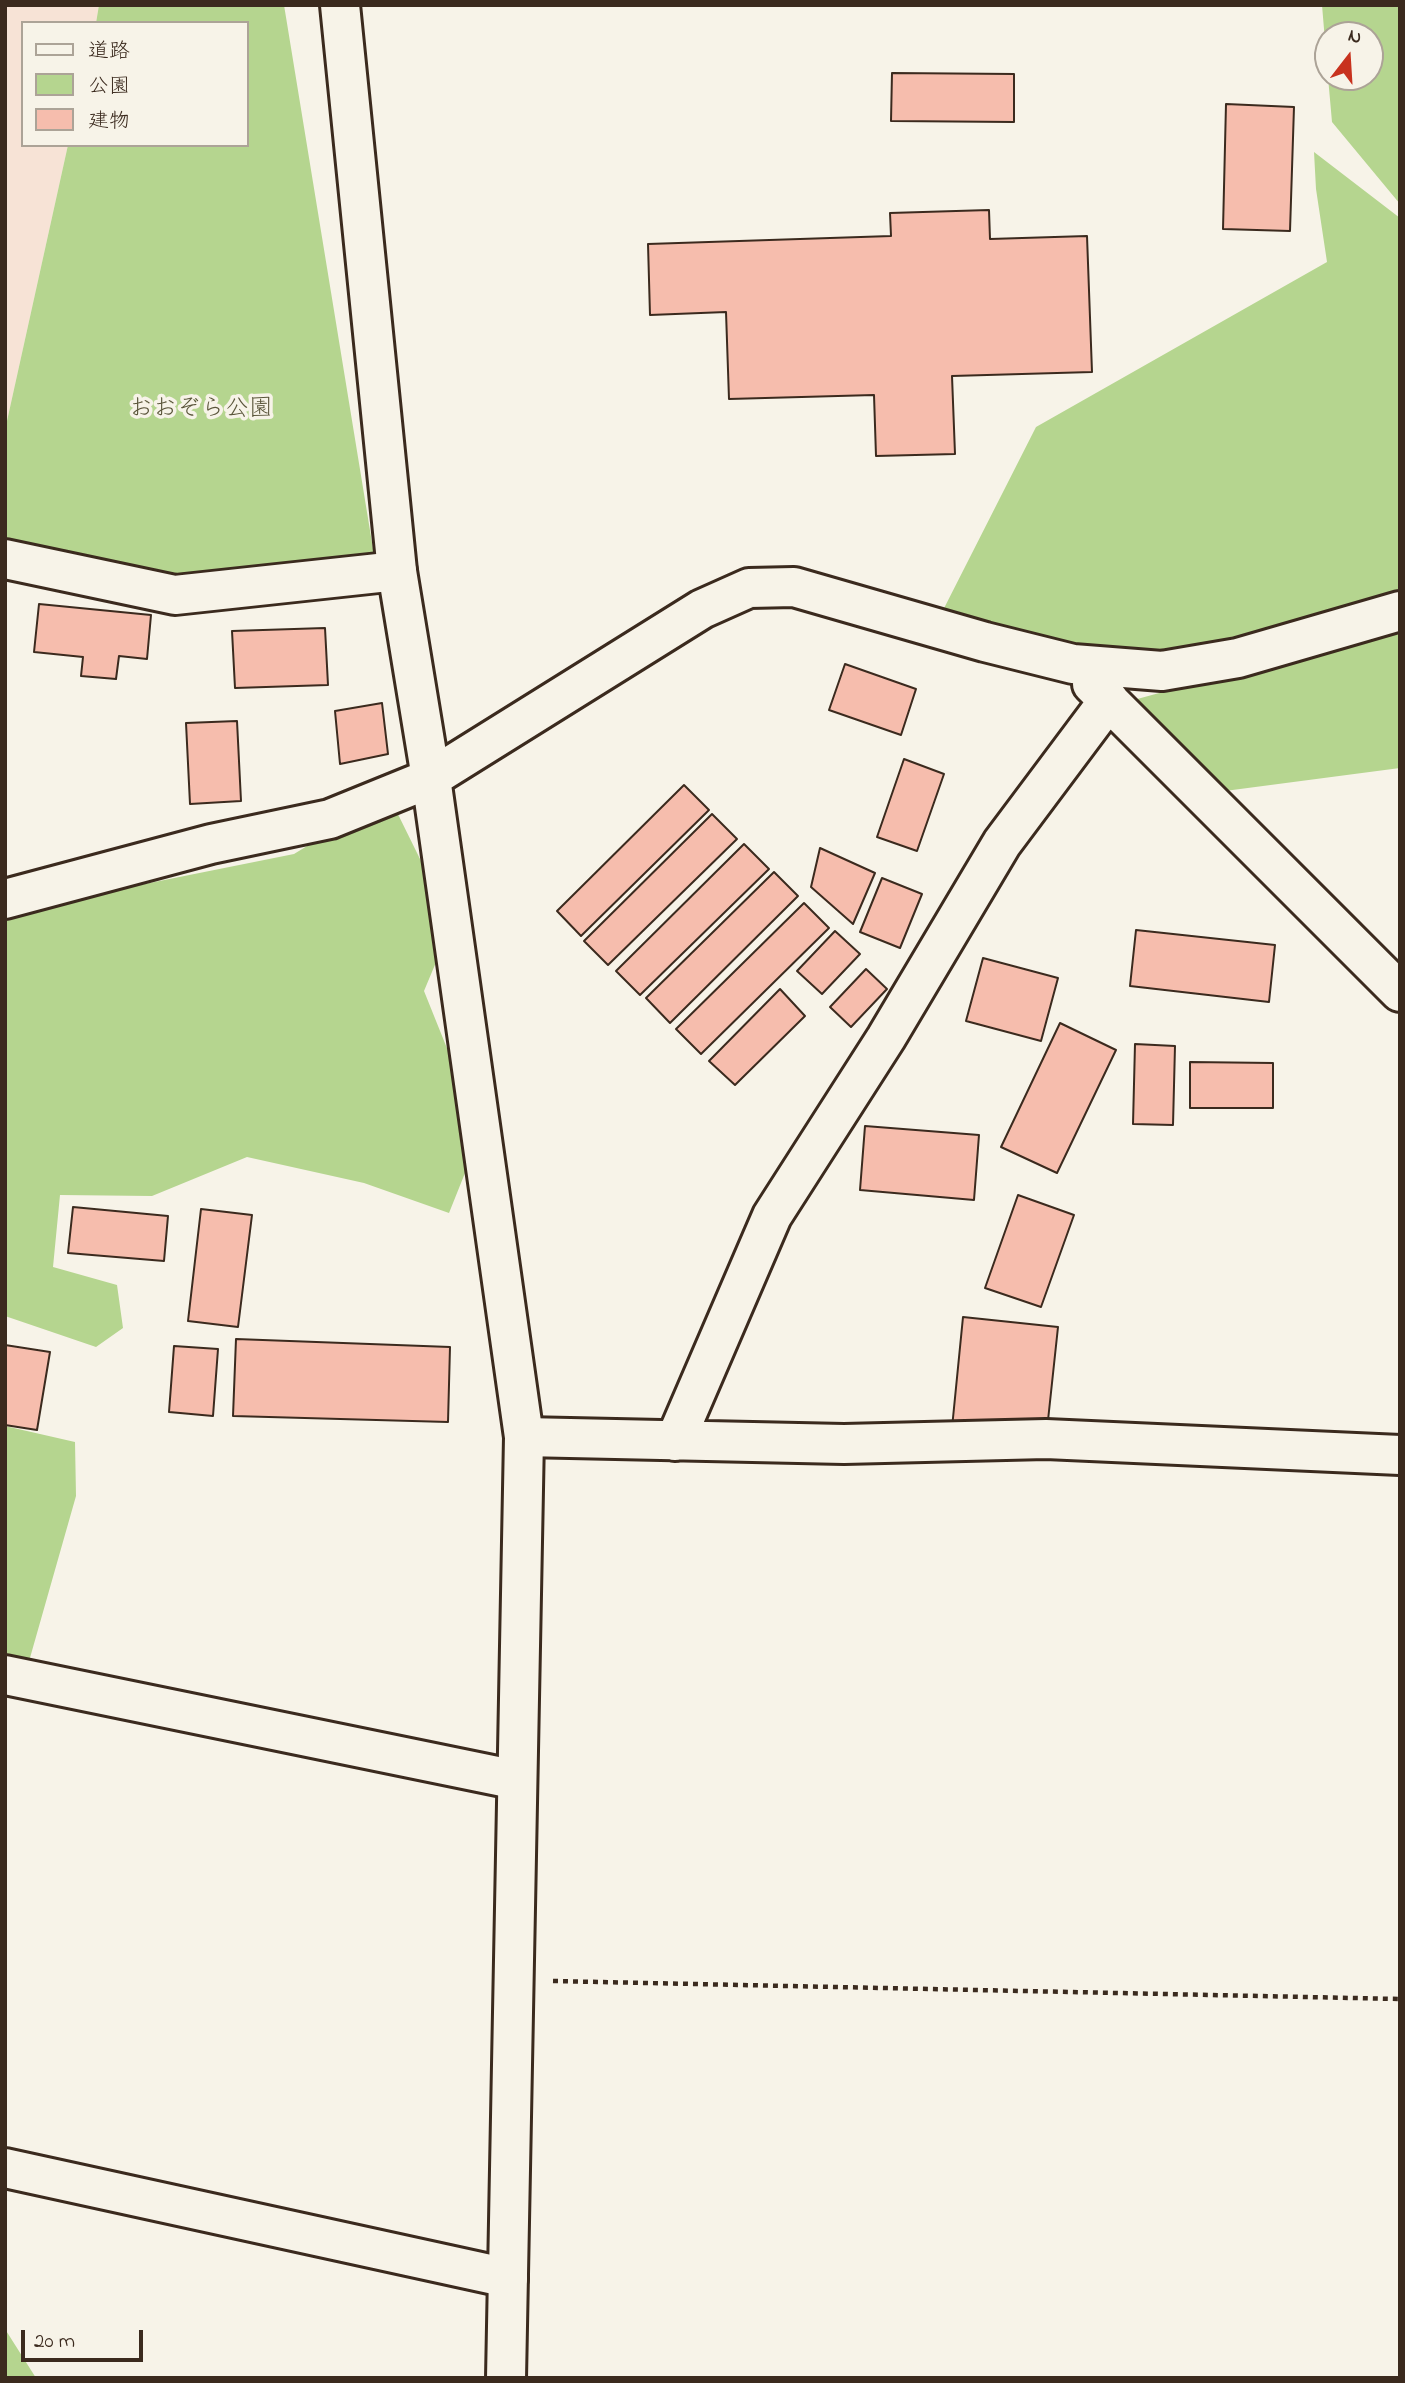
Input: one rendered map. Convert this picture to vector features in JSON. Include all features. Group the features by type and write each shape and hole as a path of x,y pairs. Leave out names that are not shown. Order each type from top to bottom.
{"street":[{"path":"340,5 397,571 431,778 524,1437 506,2378"},
{"path":"5,559 175,595 397,571"},
{"path":"5,899 211,844 330,819 431,778 702,609 749,588 794,587 985,642 1073,664 1162,671 1238,658 1400,611"},
{"path":"1073,664 1400,992"},
{"path":"676,1441 772,1216 886,1038 1002,844 1109,700"},
{"path":"524,1437 844,1444 1046,1439 1400,1455"},
{"path":"5,1675 517,1780"},
{"path":"5,2168 508,2278"}],"path":[{"path":"513,1980 1400,1999"}],"shaded area":[{"path":"5,5 99,5 96,21 21,21 21,147 68,147 5,430"}],"green space":[{"name":"おおぞら公園","path":"99,5 284,5 374,555 147,590 5,557 5,430 68,147 248,147 248,21 96,21"},
{"path":"1322,5 1400,5 1400,204 1332,122 1329,91 1384,91 1384,21 1323,21"},
{"path":"1314,152 1400,218 1400,608 1180,668 934,628 1036,427 1327,262 1316,189"},
{"path":"1400,627 1400,768 1202,794 1130,701"},
{"path":"389,796 452,924 424,991 481,1133 449,1213 364,1183 247,1157 152,1196 60,1195 53,1267 117,1285 123,1328 96,1347 5,1316 5,912 294,854"},
{"path":"5,1426 75,1442 76,1496 20,1693 5,1688"},
{"path":"5,2329 36,2378 5,2378"}],"building":[{"path":"892,73 1014,74 1014,122 891,121"},
{"path":"1226,104 1294,107 1290,231 1223,229"},
{"path":"989,210 990,239 1087,236 1092,372 952,376 955,454 876,456 874,395 729,399 726,312 650,315 648,244 891,236 890,213"},
{"path":"39,604 151,615 147,659 119,656 116,679 81,676 83,657 34,652"},
{"path":"325,628 328,685 235,688 232,631"},
{"path":"845,664 916,689 901,735 829,710"},
{"path":"382,703 388,754 340,764 335,711"},
{"path":"237,721 241,801 190,804 186,723"},
{"path":"904,759 944,774 917,851 877,837"},
{"path":"684,785 709,810 581,936 557,911"},
{"path":"712,814 737,839 608,965 584,941"},
{"path":"744,844 769,869 640,995 616,971"},
{"path":"820,848 875,873 853,924 811,887"},
{"path":"774,872 798,896 670,1023 646,998"},
{"path":"882,878 922,894 900,948 860,932"},
{"path":"804,903 829,928 701,1054 676,1029"},
{"path":"1136,930 1275,945 1269,1002 1130,986"},
{"path":"835,931 860,954 822,994 797,971"},
{"path":"983,958 1058,978 1041,1041 966,1021"},
{"path":"866,969 887,989 851,1027 830,1007"},
{"path":"780,989 805,1016 735,1085 709,1061"},
{"path":"1060,1023 1116,1050 1057,1173 1001,1147"},
{"path":"1135,1044 1175,1046 1173,1125 1133,1124"},
{"path":"1190,1062 1273,1063 1273,1108 1190,1108"},
{"path":"865,1126 979,1135 974,1200 860,1190"},
{"path":"1018,1195 1074,1215 1041,1307 985,1288"},
{"path":"73,1207 168,1216 164,1261 68,1253"},
{"path":"201,1209 252,1215 238,1327 188,1321"},
{"path":"963,1317 1058,1327 1046,1439 952,1428"},
{"path":"236,1339 450,1347 448,1422 233,1416"},
{"path":"5,1345 50,1352 37,1430 5,1425"},
{"path":"174,1346 218,1349 213,1416 169,1412"}]}
